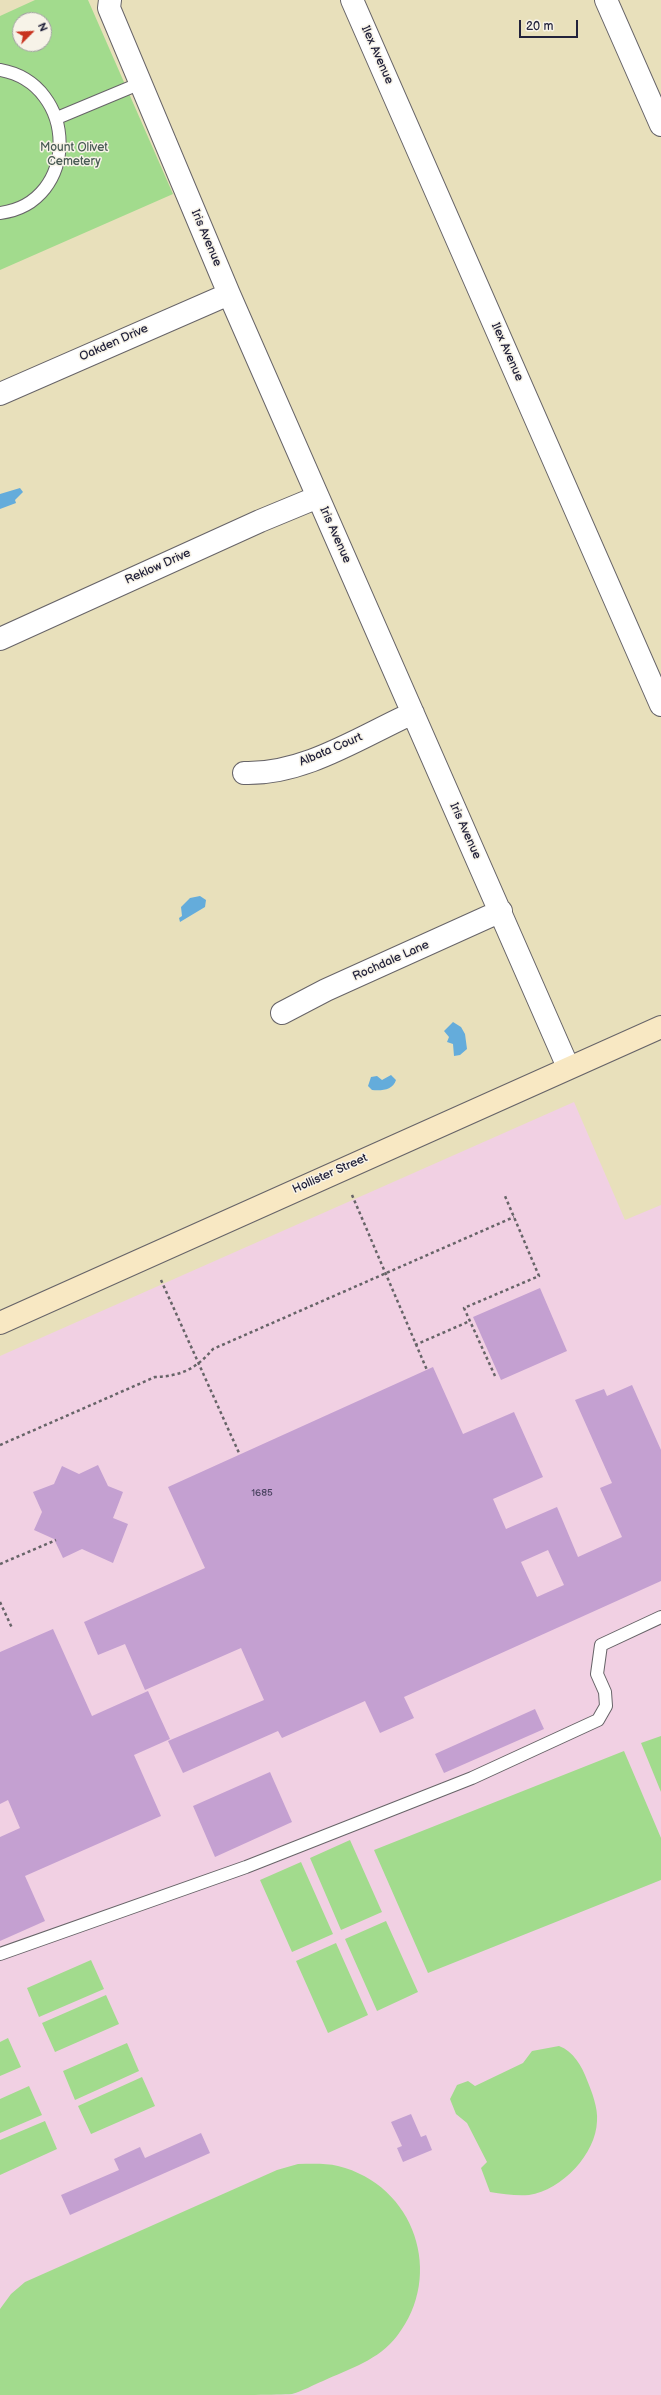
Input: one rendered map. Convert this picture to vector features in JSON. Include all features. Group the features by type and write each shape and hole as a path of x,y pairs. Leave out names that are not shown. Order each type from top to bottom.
{"main road":[{"name":"Hollister Street","path":"0,1323 568,1067 661,1027"}],"street":[{"name":"Iris Avenue","path":"110,0 109,8 229,294 501,911 568,1067"},
{"name":"Ilex Avenue","path":"352,0 661,704"},
{"path":"606,0 661,125"},
{"name":"Oakden Drive","path":"0,394 165,320 229,294"},
{"name":"Reklow Drive","path":"0,639 260,520 318,497"},
{"name":"Albata Court","path":"244,773 256,774 288,768 315,759 413,713"},
{"name":"Rochdale Lane","path":"282,1013 326,990 501,911"}],"lane":[{"path":"0,70 16,74 36,87 50,104 57,118 61,148 52,177 32,200 19,208 0,213"},
{"path":"57,118 141,83"},
{"path":"0,1954 246,1867 472,1778 598,1720 606,1706 604,1692 597,1674 601,1645 661,1617"}],"path":[{"path":"352,1195 427,1370"},
{"path":"495,1376 464,1308 539,1276 505,1196"},
{"path":"0,1445 155,1377 172,1376 200,1364 213,1349 385,1275 514,1217"},
{"path":"161,1280 239,1452"},
{"path":"415,1345 470,1321"},
{"path":"0,1564 56,1540"},
{"path":"0,1602 12,1628"}],"shaded area":[{"path":"574,1102 625,1220 661,1205 661,2395 0,2395 0,1356"}],"green space":[{"name":"Mount Olivet Cemetery","path":"35,0 88,0 173,194 0,270 0,16"},
{"path":"661,1736 661,1792 641,1743"},
{"path":"624,1751 661,1838 661,1880 428,1973 374,1850"},
{"path":"350,1840 382,1912 341,1930 310,1858"},
{"path":"301,1862 333,1934 292,1952 260,1880"},
{"path":"386,1921 418,1992 377,2011 345,1939"},
{"path":"336,1943 368,2015 328,2033 296,1961"},
{"path":"91,1960 104,1989 39,2017 27,1988"},
{"path":"106,1995 119,2024 55,2052 42,2023"},
{"path":"8,2038 21,2067 0,2076 0,2042"},
{"path":"127,2043 139,2071 75,2100 63,2071"},
{"path":"559,2046 569,2051 580,2064 593,2095 597,2111 597,2121 591,2146 584,2158 565,2178 541,2192 529,2195 510,2195 490,2192 481,2168 487,2162 467,2123 456,2114 450,2099 457,2085 468,2081 475,2086 523,2063 532,2051"},
{"path":"142,2077 155,2106 91,2134 78,2106"},
{"path":"29,2086 42,2115 0,2133 0,2099"},
{"path":"45,2121 57,2149 0,2175 0,2140"},
{"path":"298,2164 333,2165 365,2176 386,2192 403,2212 414,2235 420,2260 419,2286 411,2312 397,2336 373,2358 304,2390 292,2394 0,2395 0,2309 11,2294 25,2282 277,2170"}],"water":[{"path":"20,488 23,492 15,500 16,503 0,509 0,494"},
{"path":"200,896 206,900 205,907 180,922 179,918 182,916 181,907 190,898"},
{"path":"453,1022 461,1027 465,1034 467,1049 460,1055 454,1056 453,1044 447,1042 449,1037 444,1031"},
{"path":"391,1075 396,1080 390,1088 383,1090 372,1090 368,1086 371,1077 377,1076 382,1080"}],"building":[{"path":"540,1288 567,1351 501,1380 473,1317"},
{"path":"433,1367 463,1434 514,1412 543,1477 493,1499 506,1529 557,1507 578,1557 622,1537 600,1488 612,1483 575,1400 604,1389 607,1396 632,1385 661,1450 661,1581 404,1697 414,1718 380,1733 365,1701 282,1738 278,1731 183,1773 168,1741 264,1700 241,1648 145,1690 125,1644 98,1655 84,1622 205,1568 168,1487","holes":["548,1550 564,1585 537,1597 521,1562"]},
{"path":"98,1465 108,1486 123,1492 113,1518 128,1524 113,1563 82,1549 63,1558 54,1539 34,1530 42,1512 33,1492 54,1484 62,1466 79,1474"},
{"path":"53,1629 92,1716 148,1691 170,1739 134,1755 161,1816 25,1876 45,1921 0,1941 0,1837 20,1828 8,1800 0,1804 0,1652"},
{"path":"535,1709 544,1729 444,1773 435,1754"},
{"path":"270,1772 292,1822 215,1857 193,1806"},
{"path":"411,2114 421,2137 426,2135 432,2150 403,2162 397,2148 402,2146 391,2122"},
{"path":"201,2133 210,2153 70,2215 61,2195 119,2170 114,2159 140,2147 145,2158"}]}
